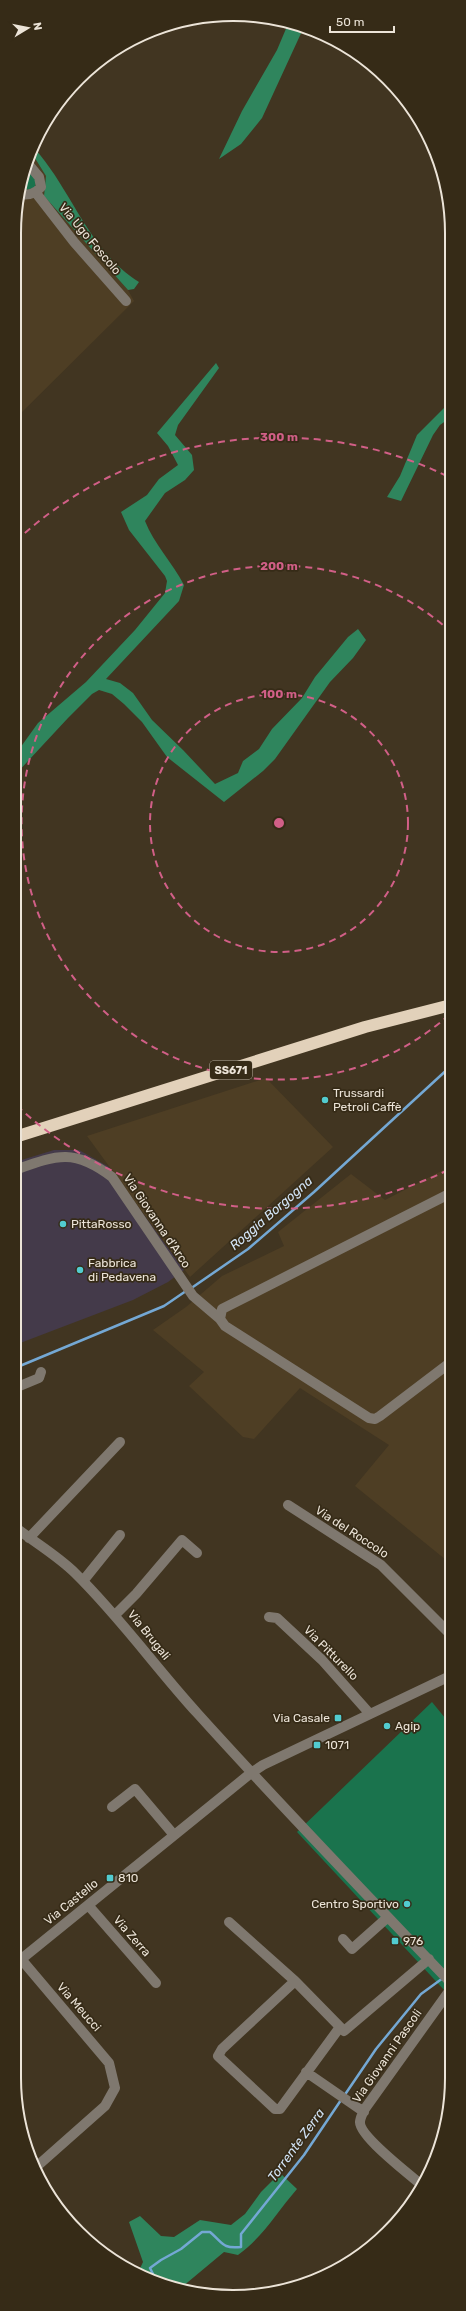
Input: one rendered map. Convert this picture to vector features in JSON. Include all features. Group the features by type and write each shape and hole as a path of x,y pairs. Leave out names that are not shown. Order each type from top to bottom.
{"highway":[{"name":"SS671","path":"21,1136 358,1030 445,1006"}],"street":[{"path":"24,196 36,193 41,187 39,177 31,167"},
{"name":"Via Ugo Foscolo","path":"36,193 74,242 126,301"},
{"name":"Via Giovanna d'Arco","path":"21,1168 53,1156 74,1157 96,1165 112,1177 193,1296 220,1319 225,1326 369,1418 375,1419 380,1416 445,1367"},
{"path":"220,1319 222,1308 445,1196"},
{"path":"21,1386 39,1378 41,1372"},
{"path":"29,1538 120,1442"},
{"name":"Via del Roccolo","path":"288,1505 381,1565 445,1629"},
{"name":"Via Brugali","path":"21,1533 74,1572 83,1581 115,1615 182,1698 251,1773 445,1977"},
{"path":"83,1581 120,1535"},
{"path":"115,1615 136,1594 182,1540 197,1554"},
{"name":"Via Pitturello","path":"269,1618 277,1618 322,1660 370,1714"},
{"path":"251,1773 263,1765 445,1678"},
{"name":"Via Castello","path":"21,1959 251,1773"},
{"path":"112,1807 135,1788 174,1835"},
{"name":"Via Zerra","path":"88,1905 156,1984"},
{"path":"343,1939 352,1950 388,1917"},
{"path":"229,1922 295,1981 344,2030 429,1959"},
{"name":"Via Meucci","path":"21,1966 109,2063 116,2088 105,2106 39,2164"},
{"path":"295,1981 222,2048 218,2056 275,2109 280,2109 340,2026"},
{"name":"Via Giovanni Pascoli","path":"418,2182 372,2141 362,2130 360,2122 364,2112 445,1997"},
{"path":"306,2072 364,2112"}],"shaded area":[{"path":"35,158 46,176 44,196 128,290 134,301 21,413 21,219 28,178"},
{"path":"266,1078 333,1147 190,1277 87,1136"},
{"path":"54,1150 79,1150 109,1167 184,1270 168,1282 133,1300 21,1343 21,1160"},
{"path":"445,1169 445,1559 355,1486 389,1445 300,1388 254,1439 243,1437 189,1386 204,1372 153,1330 186,1307 222,1276 284,1246 278,1232 351,1174 385,1200"}],"green space":[{"path":"286,28 302,32 262,118 241,144 219,159 242,111 277,50"},
{"path":"37,152 60,183 82,220 107,254 121,269 139,282 134,289 128,290 44,196 46,176 35,158"},
{"path":"30,172 36,180 35,188 25,190"},
{"path":"216,363 219,368 178,425 175,435 192,455 194,470 185,480 165,493 145,521 153,537 184,585 179,601 106,679 120,683 133,693 152,720 215,784 238,773 243,761 259,749 272,729 302,698 315,677 348,637 358,629 366,640 353,658 330,682 275,759 263,771 224,802 167,757 142,722 124,704 112,694 99,690 92,694 68,718 21,769 21,747 38,723 86,682 135,630 165,593 167,581 165,576 129,530 121,512 147,495 159,479 178,465 168,446 157,433"},
{"path":"445,407 445,421 440,425 433,435 401,501 387,497 400,476 417,435"},
{"name":"Centro Sportivo","path":"432,1702 445,1718 445,1991 297,1832"},
{"path":"280,2173 297,2189 255,2240 238,2255 224,2252 185,2284 165,2279 140,2268 143,2262 129,2222 140,2216 161,2236 174,2237 200,2220 231,2225 245,2214 261,2192"}],"waterway":[{"name":"Roggia Borgogna","path":"190,1289 248,1249 314,1192 445,1072"},
{"name":"Roggia Borgogna","path":"21,1366 164,1306 186,1291"},
{"name":"Torrente Zerra","path":"344,2096 376,2049 421,1994 443,1978"},
{"name":"Torrente Zerra","path":"153,2274 150,2268 181,2249 202,2232 210,2232 226,2246 241,2247 241,2234 304,2155 341,2100"}],"place":[{"name":"Trussardi Petroli Caffè","path":"325,1100"},
{"name":"PittaRosso","path":"63,1224"},
{"name":"Fabbrica di Pedavena","path":"80,1270"},
{"name":"Via Casale","path":"338,1718"},
{"name":"Agip","path":"387,1726"},
{"name":"1071","path":"317,1745"},
{"name":"810","path":"110,1878"},
{"name":"Centro Sportivo","path":"407,1904"},
{"name":"976","path":"395,1941"}]}
